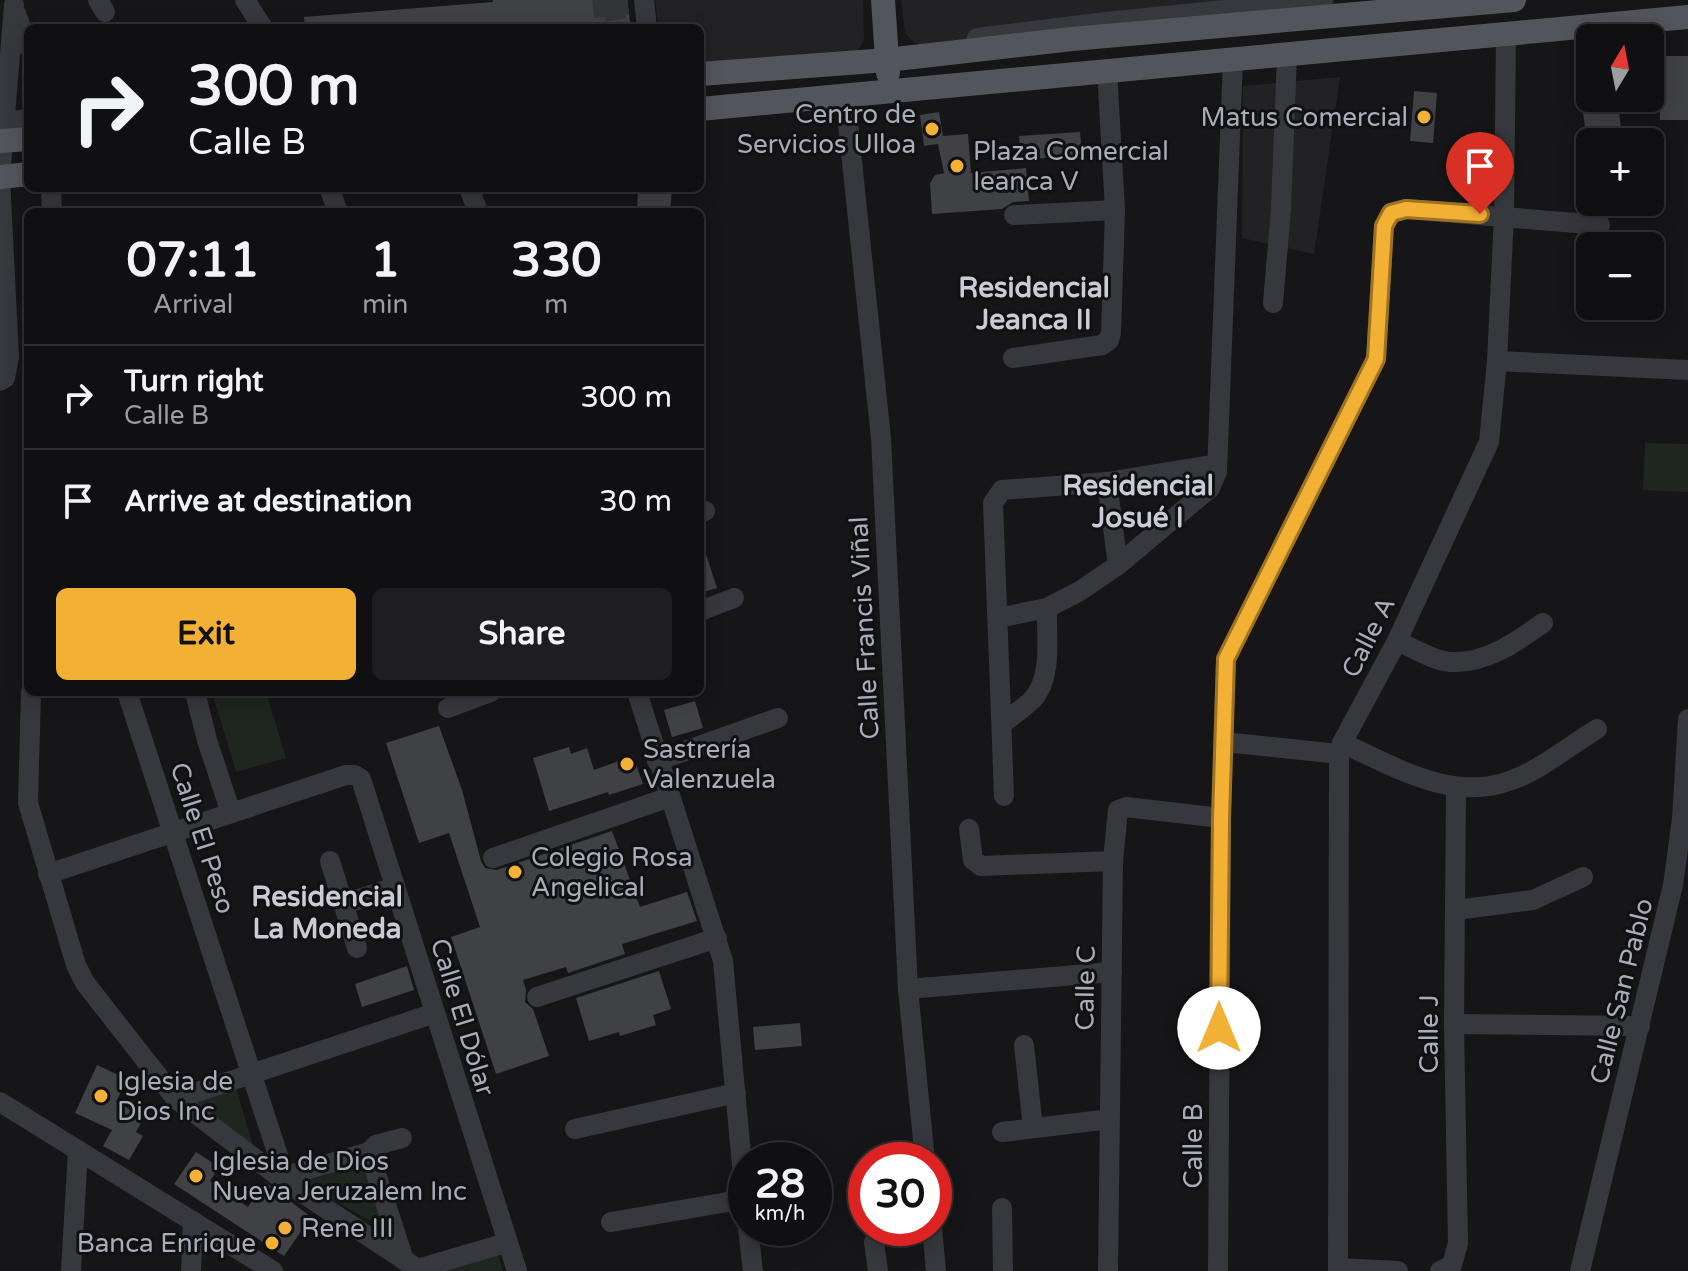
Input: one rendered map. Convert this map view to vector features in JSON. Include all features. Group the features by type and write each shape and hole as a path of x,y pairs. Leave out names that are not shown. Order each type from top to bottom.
{"main road":[{"path":"883,0 889,92"},
{"path":"704,74 886,54 1506,0"},
{"path":"704,109 1688,17"},
{"path":"2,132 24,138"},
{"path":"0,177 24,174"}],"street":[{"path":"245,0 260,24"},
{"path":"704,65 886,54 1106,22 1323,0"},
{"path":"0,381 5,378 9,357 0,177 13,40 13,2"},
{"path":"639,2 646,24"},
{"name":"Calle A","path":"1338,1270 1340,749 1397,641 1489,442 1497,361 1504,215 1506,35"},
{"path":"1273,303 1281,209 1287,55"},
{"path":"998,618 1047,608 1080,591 1118,565 1215,481 1233,59"},
{"path":"1013,358 1102,345 1109,340 1115,210 1107,70"},
{"name":"Calle Francis Viñal","path":"845,95 881,438 908,989 923,1142"},
{"path":"2,132 24,121"},
{"name":"Calle B","path":"1218,1271 1221,818 1226,659 1376,359 1384,226 1391,213 1406,209 1600,225"},
{"path":"1014,215 1115,210"},
{"path":"1497,361 1688,370"},
{"path":"1004,796 993,503 997,496 1002,490 1107,482 1217,464"},
{"path":"1107,482 1118,565"},
{"path":"704,609 734,598"},
{"path":"1003,723 1031,701 1045,676 1047,608"},
{"path":"1397,641 1448,662 1472,660 1493,654 1543,623"},
{"path":"35,696 28,803 76,965 85,983 176,1099 286,1180 414,1267 506,1243"},
{"name":"Calle El Peso","path":"128,696 286,1180"},
{"path":"48,874 231,813 196,696"},
{"path":"448,708 480,696"},
{"path":"638,696 723,961 740,1142"},
{"path":"657,761 778,718"},
{"name":"Calle San Pablo","path":"1580,1271 1673,885 1682,819 1688,719"},
{"path":"1224,742 1340,749 1456,789 1487,788 1515,779 1597,729"},
{"name":"Calle El Dólar","path":"231,813 346,775 361,779 517,1271"},
{"name":"Calle J","path":"1440,1271 1452,1265 1458,1243 1454,1024 1456,789"},
{"path":"493,858 670,797"},
{"name":"Calle C","path":"1108,1271 1113,861 1118,810 1126,807 1221,818"},
{"path":"969,829 973,860 981,866 1113,861"},
{"path":"330,861 357,948"},
{"path":"1456,910 1533,900 1583,877"},
{"path":"344,904 395,887"},
{"path":"537,997 717,938"},
{"path":"908,989 1112,972"},
{"path":"176,1099 435,1013"},
{"path":"1454,1024 1640,1026"},
{"path":"1024,1045 1033,1128"},
{"path":"575,1129 736,1093"},
{"path":"0,1102 273,1271"},
{"path":"1002,1132 1110,1119"},
{"path":"286,1180 402,1138"},
{"path":"71,1271 78,1150"},
{"path":"369,1152 414,1267"},
{"path":"611,1222 728,1202"},
{"path":"1002,1208 1003,1271"},
{"path":"191,1271 193,1221"},
{"path":"750,1246 753,1271"},
{"path":"875,1246 878,1271"},
{"path":"934,1246 936,1271"},
{"path":"1338,1270 1398,1271"}],"shaded area":[{"path":"655,0 863,0 864,38 859,50 847,57 704,75 704,24 658,24"},
{"path":"901,0 1334,0 1336,17 926,47 914,42 905,33"},
{"path":"1340,77 1314,254 1242,238 1243,86"},
{"path":"1645,443 1688,444 1688,492 1643,490"},
{"path":"213,696 267,696 286,758 236,772"},
{"path":"236,1088 254,1149 190,1101"},
{"path":"363,1164 386,1230 302,1182"},
{"path":"497,1251 503,1271 440,1271"}],"building":[{"path":"627,0 630,24 305,24 304,17 493,2"},
{"path":"1664,56 1688,56 1688,120 1660,120 1660,112 1664,112"},
{"name":"Matus Comercial","path":"1414,91 1437,93 1433,143 1410,141"},
{"name":"Plaza Comercial Ieanca V","path":"939,112 943,136 968,134 971,173 1026,168 1029,201 1013,202 1002,209 932,214 930,183 935,175 944,173 938,144 924,146 920,115"},
{"path":"1583,112 1619,112 1621,128 1585,128"},
{"path":"1080,132 1082,155 1021,160 1019,136"},
{"path":"638,192 672,192 670,208 637,208"},
{"path":"704,548 717,588 704,592"},
{"path":"695,701 703,728 672,737 664,710"},
{"path":"439,726 485,868 497,870 612,831 640,907 687,892 697,921 622,944 625,954 568,973 566,967 523,980 525,1002 533,1009 549,1056 496,1074 451,937 480,927 449,833 419,843 386,743"},
{"path":"569,747 571,754 587,748 594,770 633,756 643,784 549,811 533,758"},
{"path":"407,966 414,990 362,1007 355,984"},
{"path":"659,971 671,1009 653,1015 656,1025 589,1041 576,998"},
{"path":"800,1023 802,1046 755,1050 753,1027"},
{"path":"97,1065 127,1079 116,1102 144,1117 136,1132 143,1136 129,1160 103,1146 112,1130 75,1113"},
{"path":"196,1152 219,1167 210,1181 248,1207 265,1182 311,1217 284,1256 174,1184"}],"tunnel":[{"path":"613,0 616,24"},
{"path":"593,8 628,4"}],"place":[{"name":"Matus Comercial","path":"1424,117"},
{"name":"Centro de Servicios Ulloa","path":"932,129"},
{"name":"Plaza Comercial Ieanca V","path":"957,166"},
{"name":"Sastrería Valenzuela","path":"627,764"},
{"name":"Colegio Rosa Angelical","path":"515,872"},
{"name":"Iglesia de Dios Inc","path":"101,1096"},
{"name":"Iglesia de Dios Nueva Jeruzalem Inc","path":"196,1176"},
{"name":"Rene III","path":"285,1228"},
{"name":"Banca Enrique","path":"272,1243"}],"district":[{"name":"Residencial Jeanca II","path":"1034,303"},
{"name":"Residencial Josué I","path":"1138,501"},
{"name":"Residencial La Moneda","path":"327,912"}],"route":[{"path":"1219,1028 1226,659 1376,359 1384,226 1391,213 1406,209 1480,214"}]}
